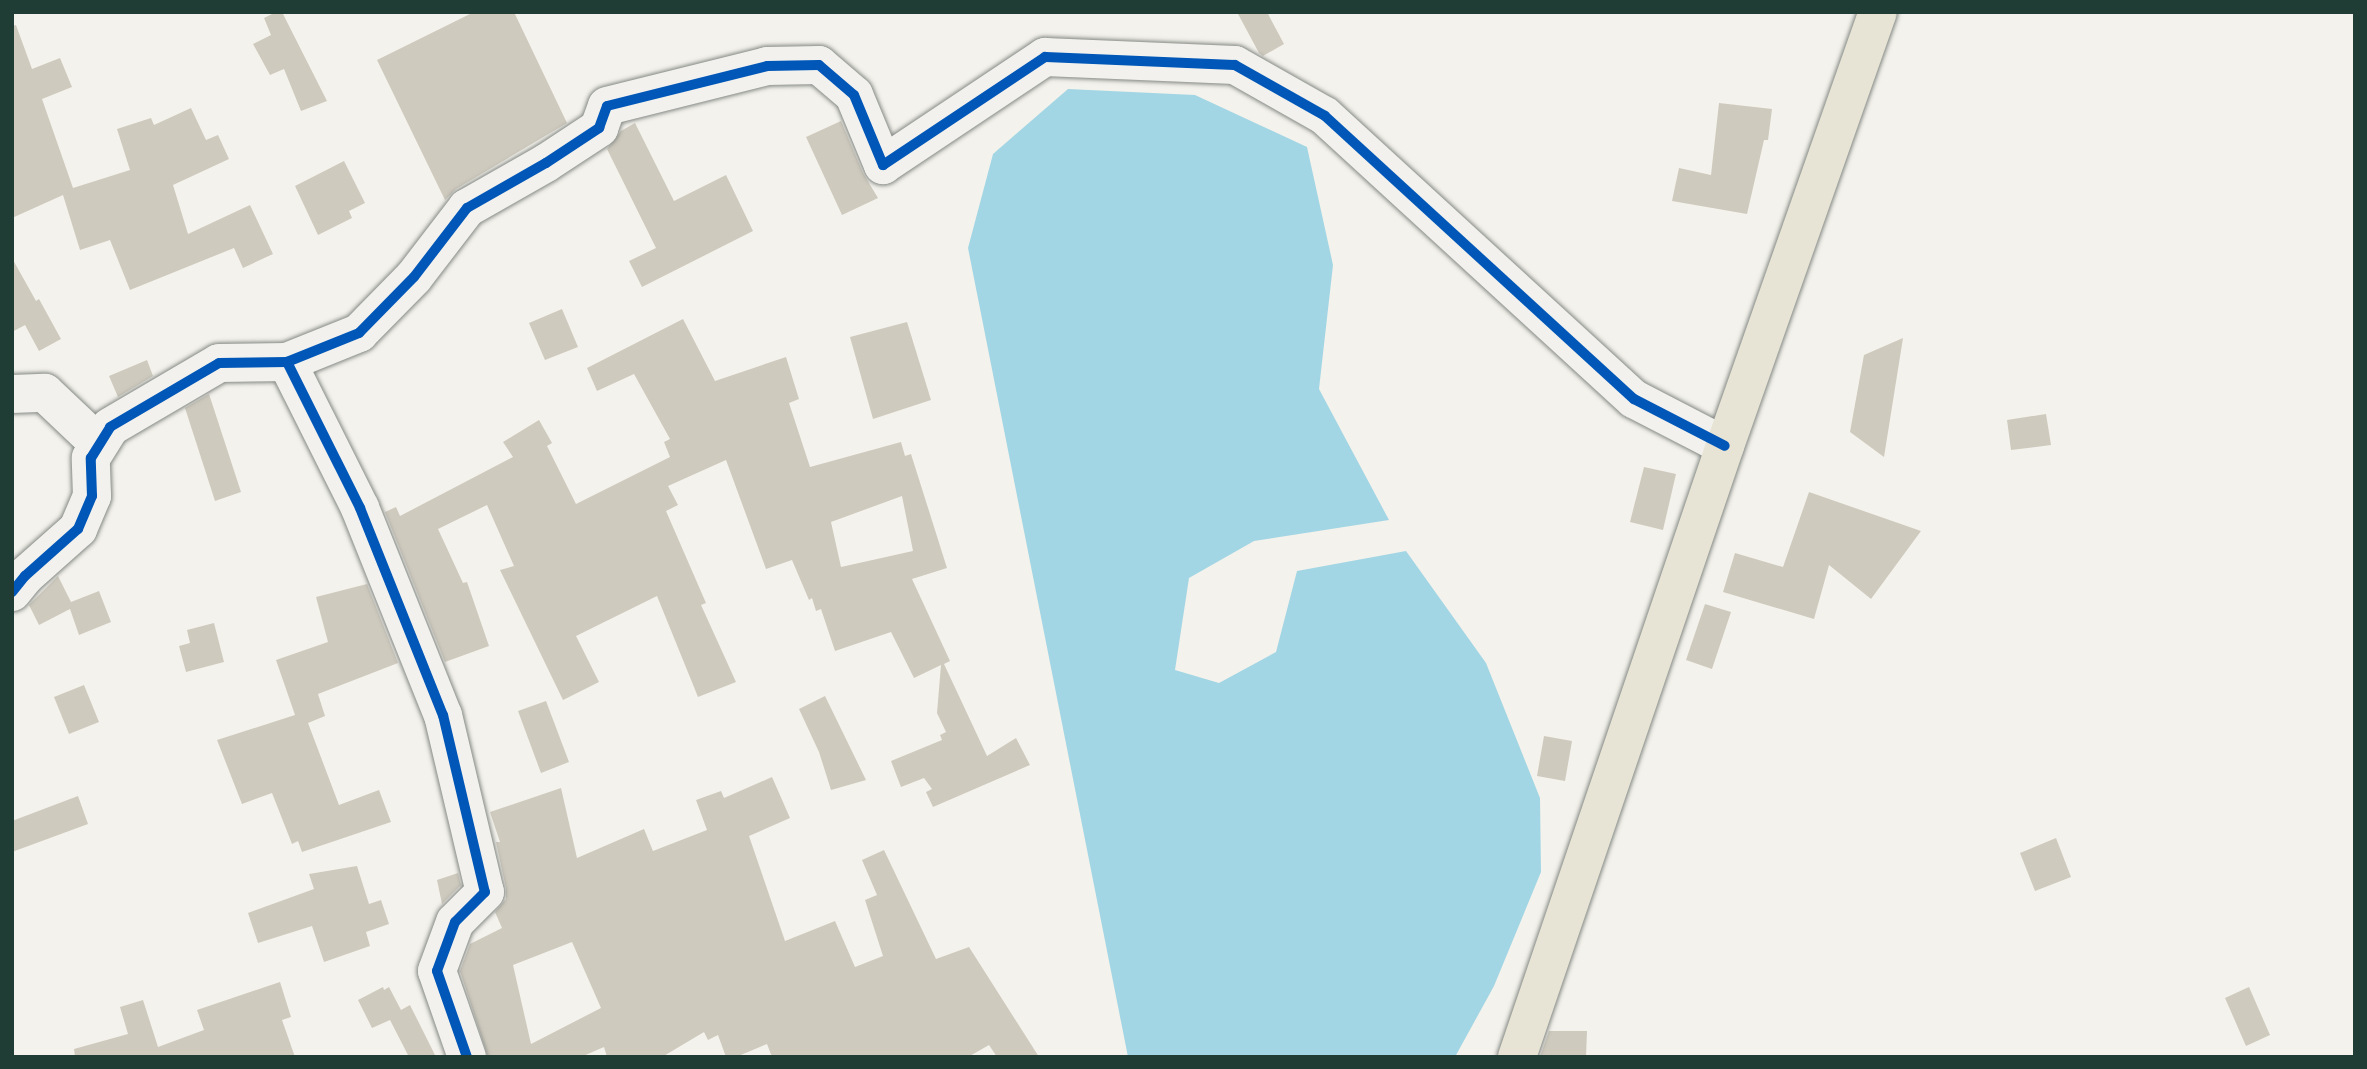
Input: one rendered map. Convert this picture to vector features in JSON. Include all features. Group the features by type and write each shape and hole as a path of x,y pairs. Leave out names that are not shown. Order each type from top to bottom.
{"main road":[{"path":"1517,1057 1725,446 1878,12"}],"street":[{"path":"12,592 25,576 78,529 92,496 91,458 110,427 219,363 287,362 359,333 414,276 467,208 546,163 598,128 607,106 767,66 819,65 854,95 883,165 1045,57 1235,65 1325,116 1634,399 1725,446"},
{"path":"287,362 360,508 443,715 485,892 455,922 437,971 467,1057"},
{"path":"12,394 45,393 99,444"}],"water":[{"path":"1068,89 1195,95 1307,147 1333,265 1319,389 1389,520 1254,541 1189,578 1175,670 1219,683 1276,652 1297,571 1406,551 1486,663 1540,798 1541,872 1494,986 1455,1057 1128,1057 968,248 993,154"}],"building":[{"path":"282,12 327,101 301,111 284,69 270,75 253,44 271,35 264,18"},
{"path":"474,12 514,12 567,123 456,189 445,200 377,60"},
{"path":"1237,12 1267,12 1284,44 1263,56"},
{"path":"16,25 32,69 60,58 72,87 42,99 73,188 130,170 117,129 151,118 154,125 191,108 206,140 218,135 229,159 173,185 188,234 250,205 273,254 243,268 234,248 130,290 110,240 80,250 63,195 12,218 12,26"},
{"path":"1719,103 1772,109 1768,140 1764,140 1747,214 1672,201 1679,168 1711,175"},
{"path":"841,121 863,173 878,198 842,215 806,137"},
{"path":"635,123 674,201 726,175 753,231 642,287 629,261 656,248 607,149 621,131"},
{"path":"344,161 365,203 349,211 352,218 318,235 295,186"},
{"path":"12,258 61,339 39,351 25,325 12,332"},
{"path":"562,309 578,347 545,360 529,323"},
{"path":"683,319 715,381 786,357 799,399 789,403 810,467 901,442 905,456 911,454 947,568 912,579 950,661 944,664 987,756 1016,738 1030,765 933,807 926,792 932,789 924,778 901,787 891,761 942,740 940,735 946,732 937,713 941,665 914,678 891,632 835,651 821,609 816,611 812,598 809,600 792,560 766,569 726,460 668,486 678,505 666,511 706,603 701,605 736,682 698,697 657,596 576,636 599,682 563,700 500,570 514,566 487,505 438,529 463,583 467,582 489,646 445,662 385,512 396,507 400,516 513,457 503,442 539,420 552,443 547,446 576,504 670,457 664,442 670,439 634,374 597,391 587,368","holes":["902,496 913,551 841,567 831,522"]},
{"path":"907,322 931,400 873,419 850,337"},
{"path":"1903,338 1884,457 1850,432 1864,355"},
{"path":"147,360 153,376 118,397 109,376"},
{"path":"209,394 241,492 215,501 185,408"},
{"path":"2046,414 2051,445 2011,450 2007,420"},
{"path":"1644,467 1676,474 1663,530 1630,522"},
{"path":"1809,492 1921,531 1871,599 1829,565 1814,619 1723,592 1735,553 1783,567"},
{"path":"58,576 71,602 99,591 111,622 79,635 70,609 39,625 29,605"},
{"path":"367,584 398,663 318,694 325,716 308,723 339,805 379,790 391,822 302,852 298,841 292,844 272,793 242,804 217,740 295,715 276,660 328,642 316,597"},
{"path":"1705,604 1731,612 1712,669 1686,660"},
{"path":"214,623 224,662 186,672 179,646 190,643 187,630"},
{"path":"84,685 99,722 69,734 54,697"},
{"path":"825,696 866,780 831,790 819,752 799,709"},
{"path":"546,701 569,762 541,773 518,711"},
{"path":"1544,736 1572,741 1565,781 1537,776"},
{"path":"772,777 790,818 749,836 785,941 835,921 855,967 883,956 865,900 877,895 862,860 884,850 936,959 969,947 1039,1057 997,1057 989,1045 968,1057 772,1057 767,1044 736,1057 726,1057 718,1035 708,1040 704,1032 662,1057 607,1057 604,1047 581,1057 488,1057 460,971 470,944 502,928 495,912 506,899 506,888 496,842 500,842 490,812 561,788 577,858 644,829 653,851 707,830 696,800 721,791 724,798","holes":["572,942 601,1008 531,1044 513,965"]},
{"path":"78,796 88,824 12,852 12,821"},
{"path":"2056,838 2071,877 2035,891 2020,853"},
{"path":"357,866 369,904 381,900 389,924 366,932 370,946 324,962 312,926 258,943 248,913 314,889 309,874"},
{"path":"458,873 461,885 442,904 437,880"},
{"path":"280,982 291,1017 282,1020 295,1057 75,1057 74,1049 128,1034 120,1007 143,1000 158,1047 204,1030 197,1010"},
{"path":"383,987 384,990 389,987 401,1010 410,1005 436,1057 409,1057 390,1020 372,1028 358,1000"},
{"path":"2249,987 2270,1035 2246,1046 2225,998"},
{"path":"1549,1031 1587,1031 1586,1057 1540,1057"}],"cycle path":[{"path":"12,592 25,576 78,529 92,496 91,458 110,427 219,363 287,362 359,333 414,277 467,208 546,163 599,128 607,106 767,66 819,65 854,95 883,165 1045,57 1235,65 1325,116 1634,399 1725,446"},
{"path":"287,362 360,508 443,715 485,892 455,922 437,971 467,1057"}]}
